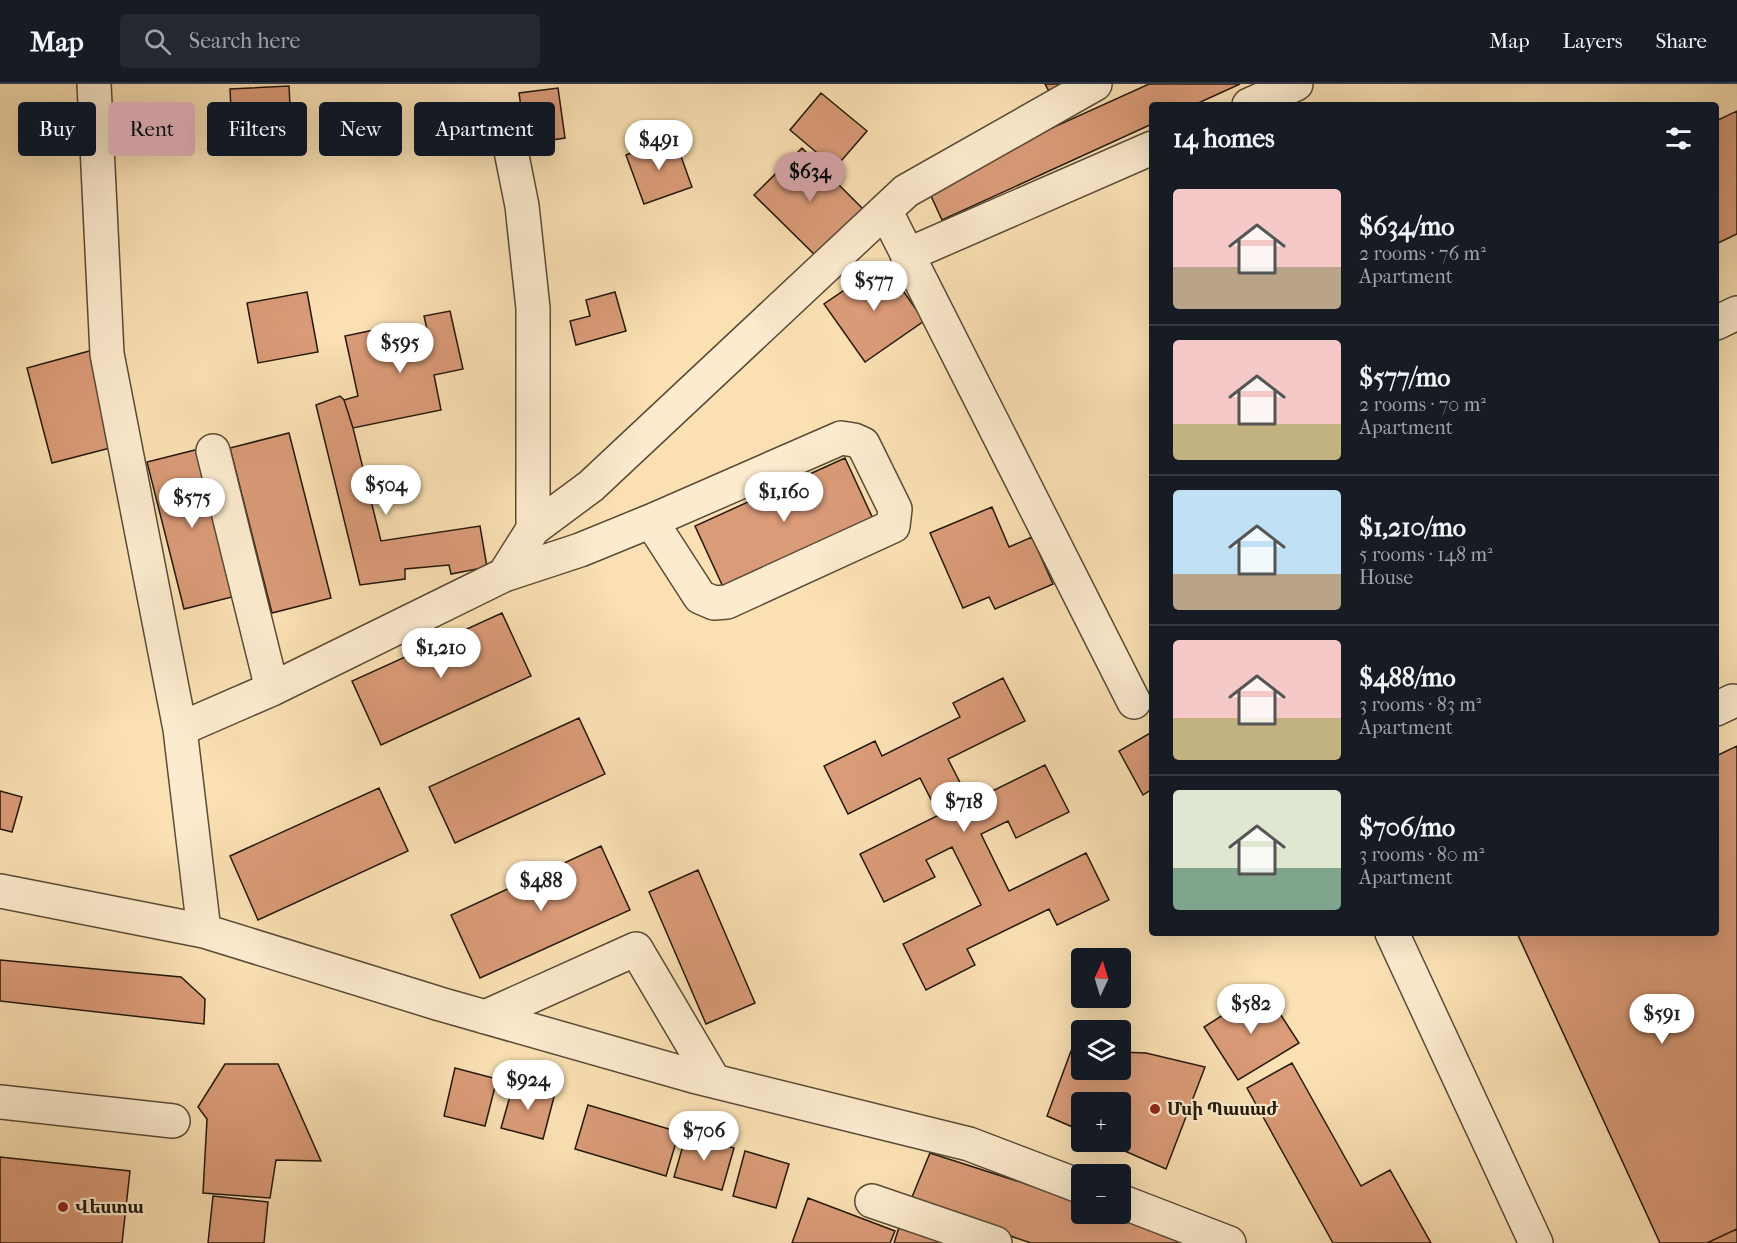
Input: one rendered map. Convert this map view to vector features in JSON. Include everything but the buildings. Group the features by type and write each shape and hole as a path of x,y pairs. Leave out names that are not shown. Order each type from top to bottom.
{"street":[{"path":"93,84 107,354 180,729 204,931"},
{"path":"504,575 533,529 591,486 906,191 1095,84"},
{"path":"1256,102 1296,84"},
{"path":"908,255 1149,149"},
{"path":"512,156 522,206 533,308 533,529"},
{"path":"886,212 1134,702"},
{"path":"1719,322 1737,313"},
{"path":"180,729 272,689 504,575 580,550 841,438 863,444 895,509 893,526 727,602 720,603 700,597 651,521"},
{"path":"213,451 272,689"},
{"path":"0,891 204,931 484,1017 714,1081 969,1144 1071,1182"},
{"path":"1393,936 1536,1243"},
{"path":"484,1017 636,948 714,1081"},
{"path":"0,1102 173,1121"},
{"path":"872,1201 995,1243"},
{"path":"1131,1205 1229,1243"}],"place":[{"name":"Մսի Պասաժ","path":"1155,1109"},
{"name":"Վեստա","path":"63,1207"}]}
